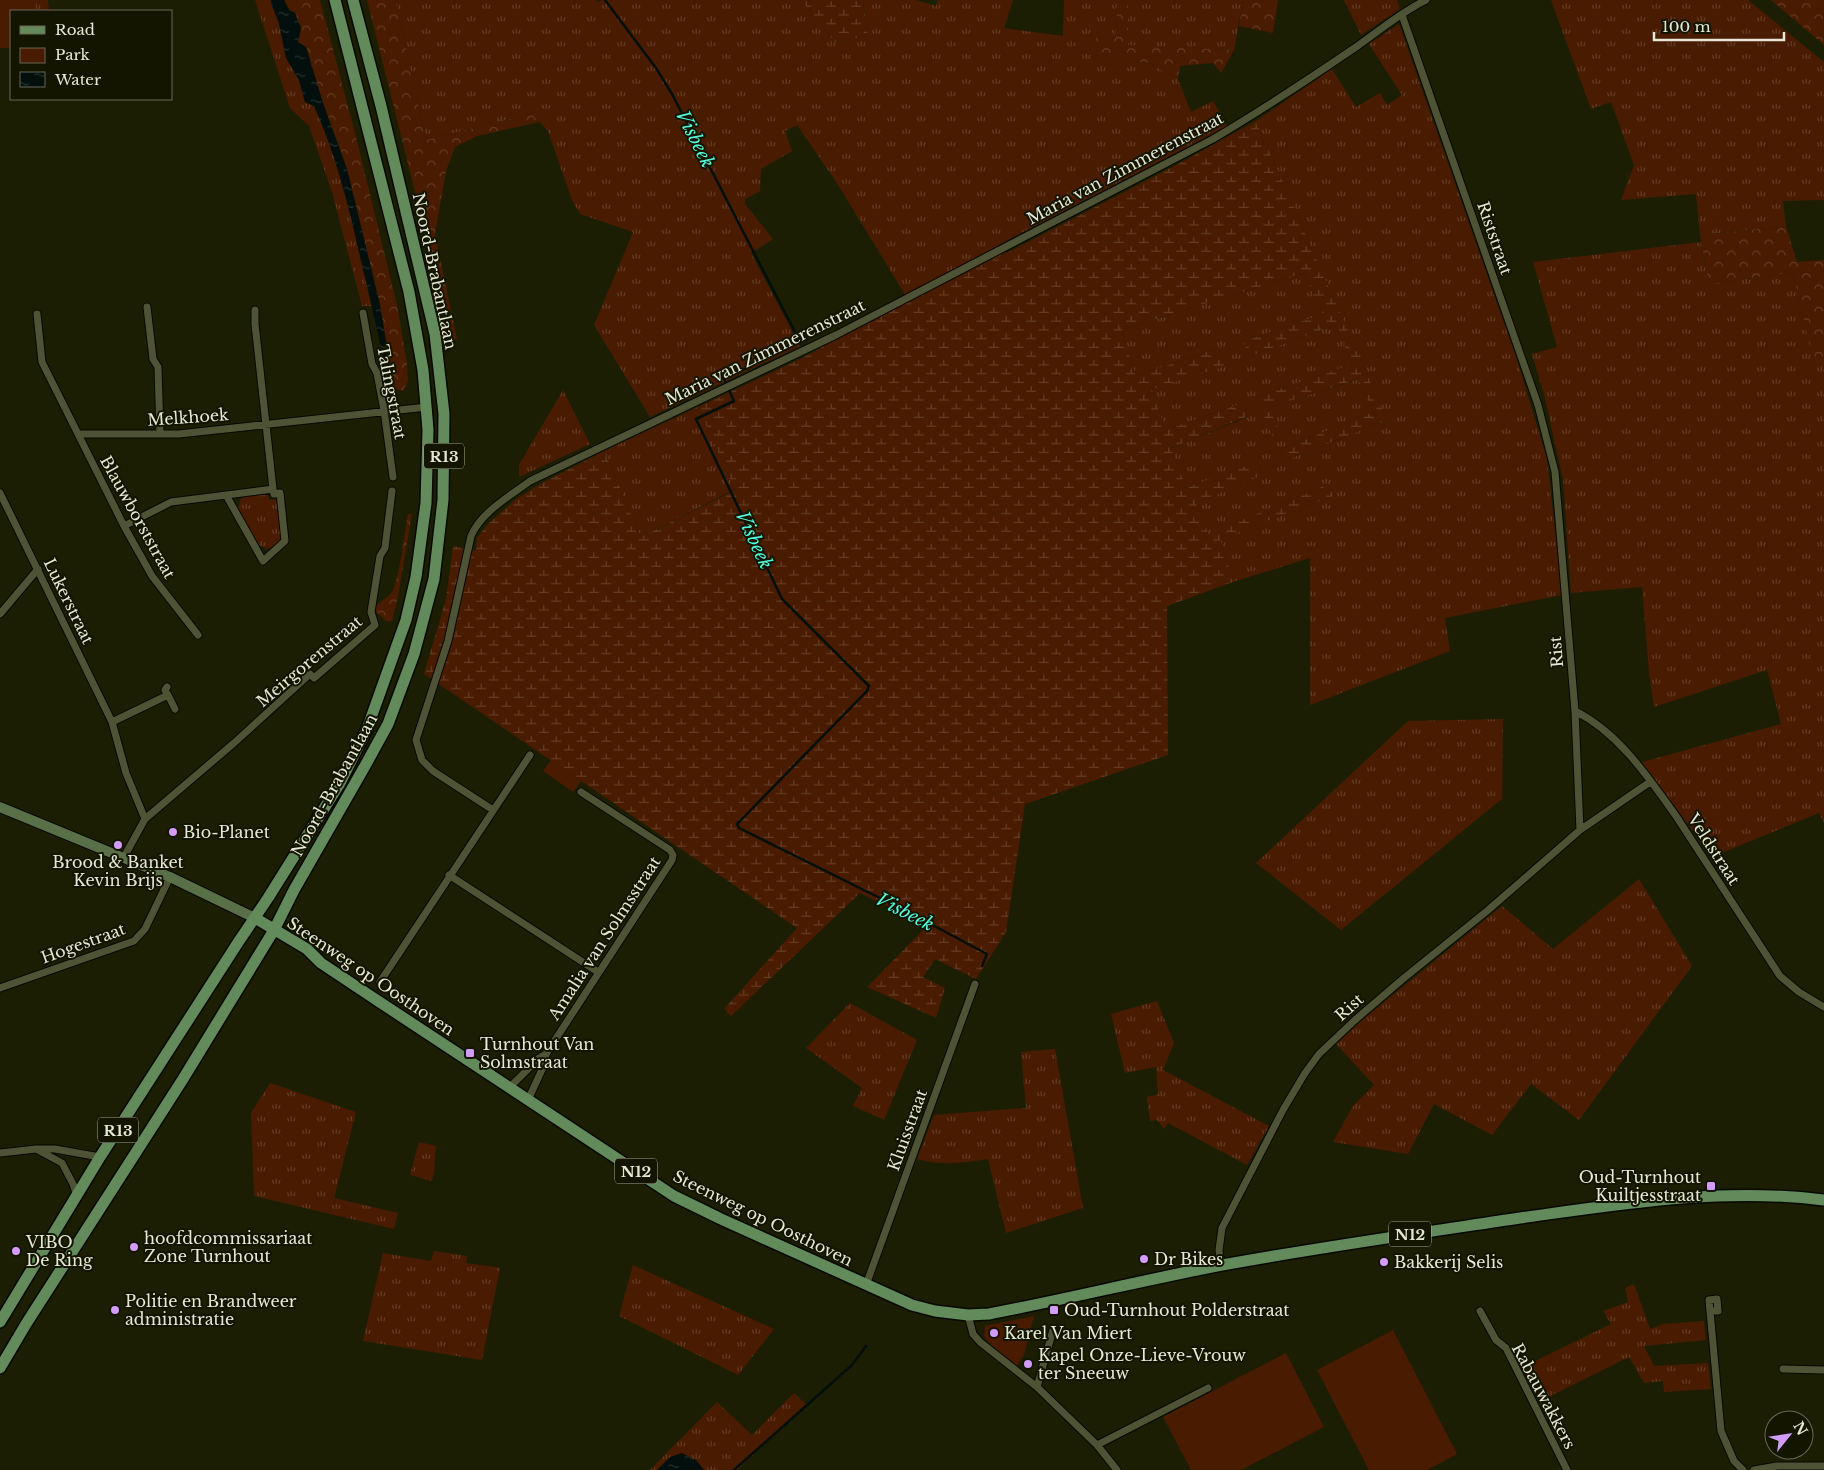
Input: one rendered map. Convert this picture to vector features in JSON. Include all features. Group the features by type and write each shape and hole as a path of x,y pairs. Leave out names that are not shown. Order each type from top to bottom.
{"main road":[{"name":"Noord-Brabantlaan","path":"0,1322 100,1157 340,783 367,729 406,620 416,577 426,503 427,407 423,370 409,292 335,0"},
{"name":"Noord-Brabantlaan","path":"0,1368 26,1324 183,1079 274,930 294,890 366,766 388,724 414,654 434,579 443,500 444,414 435,334 381,106 353,0"},
{"name":"Steenweg op Oosthoven","path":"255,918 307,949 328,968 674,1196 866,1285"},
{"name":"N12","path":"866,1285 926,1309 968,1315 989,1314 1220,1266 1439,1230 1659,1199 1728,1194 1764,1194 1824,1200"}],"street":[{"path":"1402,15 1426,0"},
{"name":"Maria van Zimmerenstraat","path":"493,810 434,771 422,760 416,740 448,641 471,536 475,526 494,509 538,476 836,335 1213,139 1264,109 1402,15"},
{"name":"Riststraat","path":"1402,15 1538,405 1555,472"},
{"path":"147,307 154,359 158,367 160,434"},
{"path":"226,495 263,561 285,540 280,493 274,494 273,489 255,310"},
{"name":"Talingstraat","path":"363,313 372,364 377,373 384,410 393,477"},
{"path":"37,314 42,362 78,434"},
{"name":"Melkhoek","path":"78,434 179,434 384,410 427,407"},
{"name":"Blauwborststraat","path":"78,434 124,526 152,576 198,635"},
{"name":"Rist","path":"1555,472 1575,711 1580,830"},
{"path":"124,526 171,502 273,489"},
{"name":"Meirgorenstraat","path":"124,857 145,819 234,743 310,674 314,678 375,625 371,612 380,556 385,548 392,491"},
{"name":"Lukerstraat","path":"0,493 112,722 126,773 145,819"},
{"path":"0,614 38,569"},
{"path":"167,687 165,690 175,709"},
{"path":"112,722 168,695"},
{"name":"Veldstraat","path":"1575,711 1598,725 1621,745 1650,782 1676,816 1780,976 1799,992 1824,1007"},
{"path":"380,982 530,755"},
{"name":"Rist","path":"1220,1266 1219,1250 1222,1228 1283,1110 1305,1073 1319,1054 1355,1020 1487,911 1580,830 1650,782"},
{"name":"Amalia van Solmsstraat","path":"528,1100 545,1063 546,1054 672,860 673,855 670,850 581,792"},
{"name":"Steenweg op Oosthoven","path":"0,807 170,876 255,918"},
{"path":"449,875 598,972"},
{"name":"Hogestraat","path":"0,988 134,941 145,929 170,876"},
{"name":"Kluisstraat","path":"866,1285 975,984"},
{"name":"Amalia van Solmsstraat","path":"510,1088 539,1058 546,1054"},
{"path":"36,1149 62,1163 77,1196"},
{"path":"0,1153 55,1149 100,1157"},
{"name":"Rabauwakkers","path":"1480,1311 1496,1340 1506,1348 1567,1470"},
{"path":"1710,1311 1721,1431 1734,1461 1743,1470"},
{"path":"968,1315 973,1334 980,1342 1037,1387 1097,1445 1118,1470"},
{"path":"1037,1387 1053,1330"},
{"path":"1783,1369 1824,1370"},
{"path":"1097,1445 1208,1388"},
{"path":"1754,1470 1777,1466 1824,1466"}],"green space":[{"path":"0,0 48,0 49,10 10,10 10,48 0,48"},
{"path":"0,0 36,0 35,10 10,10 10,38 0,37"},
{"path":"255,0 271,0 279,23 286,58 299,80 305,102 314,106 324,130 348,204 372,306 362,306 332,192 309,126 290,108"},
{"path":"284,0 320,0 397,305 407,364 408,381 403,391 394,389 380,305 347,169 323,103 306,47 297,42 301,28"},
{"path":"367,0 395,0 426,140 538,112 540,122 477,136 455,147 446,171 435,234 457,339 450,340"},
{"path":"395,0 596,0 598,2 602,0 801,0 835,42 868,36 863,0 916,0 936,6 938,0 1013,0 1004,28 1063,36 1064,0 1117,0 1116,36 1110,53 1112,58 1149,63 1178,79 1191,112 1213,101 1227,126 1000,244 1007,253 909,301 835,180 797,125 785,131 792,151 761,169 760,191 745,199 745,204 773,239 751,253 800,346 650,417 594,325 633,232 580,214 572,200 548,131 540,122 538,112 426,140"},
{"path":"801,0 863,0 868,36 835,42"},
{"path":"1117,0 1128,0 1128,45 1234,50 1221,73 1213,63 1180,66 1178,79 1149,63 1112,58 1110,53 1097,53 1096,36 1116,36"},
{"path":"1128,0 1243,0 1234,50 1127,46"},
{"path":"1243,0 1278,0 1273,33 1239,26"},
{"path":"1344,0 1397,0 1400,9 1361,35"},
{"path":"1551,0 1748,0 1824,62 1824,200 1783,201 1786,226 1700,235 1696,194 1621,200 1634,165 1611,102 1591,109"},
{"path":"1771,0 1824,0 1824,45"},
{"path":"1399,24 1517,360 1547,459 1562,595 1445,618 1450,651 1310,705 1310,558 1233,582 1220,539 1333,496 1329,484 1208,535 1196,503 1262,474 1257,463 1186,488 1171,448 1248,417 1243,403 1165,430 1152,388 1228,364 1221,347 1136,376 1121,330 1304,273 1323,314 1243,342 1250,356 1335,325 1353,364 1256,397 1280,434 1271,407 1359,379 1373,412 1280,450 1284,461 1387,420 1256,121 1332,69 1356,107 1380,93 1387,105 1402,95 1369,44"},
{"path":"1256,121 1387,420 1284,461 1280,450 1373,412 1358,379 1271,407 1280,434 1273,438 1256,397 1353,364 1335,325 1250,356 1243,342 1323,314 1304,273 1121,330 1136,376 1221,347 1229,365 1152,389 1165,430 1243,403 1248,416 1171,448 1186,488 1257,462 1262,475 1196,503 1208,534 1329,484 1333,496 1220,539 1233,582 1167,606 1168,755 1025,804 1006,932 976,979 935,959 923,977 945,988 936,1018 867,987 928,925 860,893 731,1016 724,1009 797,928 424,674 446,599 453,546 476,551 477,538 487,525 516,499 542,483 604,451 641,537 735,490 698,407 800,359 909,301 1007,253 1182,162"},
{"path":"1786,226 1797,262 1824,260 1824,363 1814,365 1793,272 1709,284 1700,235"},
{"path":"1701,242 1709,284 1793,272 1814,364 1824,363 1824,823 1819,813 1712,857 1642,762 1781,724 1767,670 1654,707 1649,673 1642,587 1571,593 1563,480 1545,398 1532,354 1557,347 1533,262"},
{"path":"563,390 590,444 519,477 519,465"},
{"path":"698,407 735,489 641,537 604,451"},
{"path":"268,494 269,500 277,499 281,538 276,545 268,549 256,544 238,508 243,497"},
{"path":"408,514 412,514 398,596 392,621 386,621 372,608 387,597 394,588"},
{"path":"1503,719 1502,799 1341,930 1256,863 1408,721"},
{"path":"551,760 581,781 573,792 543,771"},
{"path":"1639,879 1692,966 1579,1120 1531,1084 1492,1135 1434,1104 1408,1154 1333,1142 1353,1106 1374,1085 1336,1044 1362,1020 1502,906 1553,949"},
{"path":"1157,1001 1174,1043 1163,1070 1269,1126 1247,1165 1168,1123 1164,1129 1157,1120 1150,1121 1147,1097 1158,1094 1156,1067 1125,1073 1111,1014"},
{"path":"850,1003 917,1040 884,1120 853,1106 862,1088 806,1048"},
{"path":"1055,1049 1083,1208 1006,1233 988,1159 961,1163 944,1163 917,1159 934,1115 1026,1108 1021,1052"},
{"path":"270,1083 356,1112 334,1198 398,1213 394,1229 254,1196 251,1113"},
{"path":"419,1142 436,1146 432,1181 410,1175"},
{"path":"434,1251 467,1256 466,1263 500,1268 482,1360 363,1341 383,1253 431,1261"},
{"path":"633,1265 774,1329 738,1375 619,1316"},
{"path":"1634,1284 1650,1329 1663,1324 1704,1321 1706,1340 1644,1346 1654,1366 1708,1363 1711,1389 1664,1392 1663,1381 1644,1383 1629,1357 1540,1401 1523,1367 1611,1324 1603,1311 1628,1302 1625,1288"},
{"path":"1034,1316 1024,1355 1016,1367 987,1341 984,1336 985,1326"},
{"path":"1393,1330 1457,1454 1427,1470 1369,1470 1317,1370"},
{"path":"1286,1353 1324,1427 1241,1470 1191,1470 1163,1417"},
{"path":"794,1393 807,1405 737,1470 650,1470 717,1402 752,1435"}],"water":[{"path":"271,0 284,0 289,10 295,13 301,28 298,42 306,47 323,103 347,169 380,305 394,389 389,388 355,234 335,159 314,106 305,102 299,80 286,58 279,23"},
{"path":"682,1453 696,1460 704,1470 657,1470 670,1457"}],"waterway":[{"name":"Visbeek","path":"605,0 656,68 672,94 798,338 788,348 724,379 734,401 696,419 782,599 869,686 867,691 737,824 739,828 906,911 987,954 982,966"},
{"path":"734,1470 852,1365 866,1346"}],"place":[{"name":"Bio-Planet","path":"173,832"},
{"name":"Brood & Banket Kevin Brijs","path":"118,845"},
{"name":"Turnhout Van Solmstraat","path":"470,1053"},
{"name":"Oud-Turnhout Kuiltjesstraat","path":"1711,1186"},
{"name":"hoofdcommissariaat Zone Turnhout","path":"134,1247"},
{"name":"VIBO De Ring","path":"16,1251"},
{"name":"Dr Bikes","path":"1144,1259"},
{"name":"Bakkerij Selis","path":"1384,1262"},
{"name":"Politie en Brandweer administratie","path":"115,1310"},
{"name":"Oud-Turnhout Polderstraat","path":"1054,1310"},
{"name":"Karel Van Miert","path":"994,1333"},
{"name":"Kapel Onze-Lieve-Vrouw ter Sneeuw","path":"1028,1364"}]}
